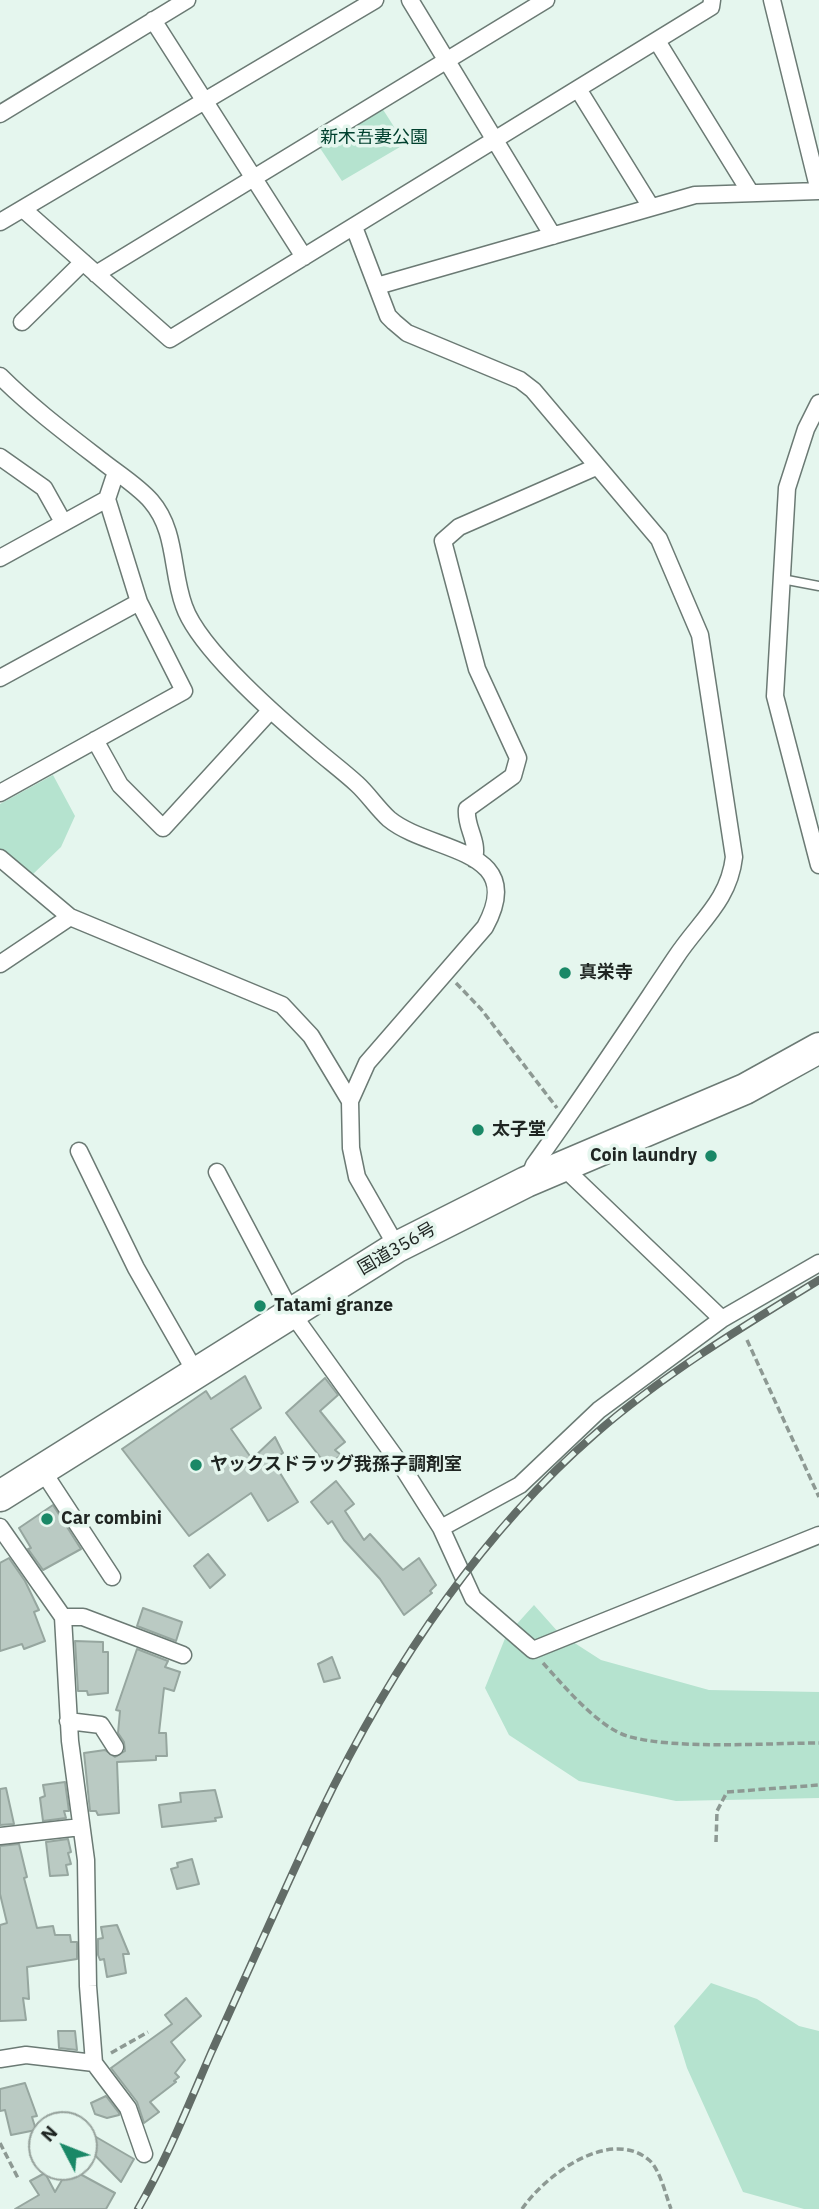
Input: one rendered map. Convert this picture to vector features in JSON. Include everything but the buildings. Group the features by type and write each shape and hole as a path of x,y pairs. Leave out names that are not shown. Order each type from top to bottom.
{"highway":[{"name":"国道356号","path":"0,1496 397,1247 526,1182 745,1089 819,1048"}],"street":[{"path":"0,114 187,0"},
{"path":"0,222 375,0"},
{"path":"410,0 553,236"},
{"path":"96,274 546,0"},
{"path":"23,209 170,339 657,41 711,7 712,0"},
{"path":"377,286 695,195 819,191 772,0"},
{"path":"153,20 304,257"},
{"path":"657,41 750,192"},
{"path":"578,89 652,207"},
{"path":"355,227 388,316 407,333 520,380 533,390 659,539 700,635 734,857 732,879 719,901 678,953 534,1166 526,1182"},
{"path":"22,321 83,262"},
{"path":"0,376 151,500 164,520 175,554 184,606 194,624 270,711 358,785 389,818 409,832 464,852 484,865 498,889 496,906 485,927 367,1063 350,1101 351,1149 358,1177 397,1247"},
{"path":"819,403 806,429 787,488 775,696 819,865"},
{"path":"0,457 44,488 63,522"},
{"path":"474,859 477,849 466,820 467,809 513,776 518,758 477,668 443,541 459,527 596,467"},
{"path":"0,793 184,691 139,602 107,499 116,472"},
{"path":"0,558 107,499"},
{"path":"0,678 139,602"},
{"path":"95,740 120,785 163,828 270,711"},
{"path":"0,858 70,917 282,1005 312,1036 350,1101"},
{"path":"0,964 70,917"},
{"path":"79,1151 136,1268 196,1373"},
{"path":"564,1167 722,1319"},
{"path":"217,1172 291,1312 403,1468 441,1528 473,1598 533,1650 819,1535"},
{"path":"441,1528 520,1485 599,1410 722,1319 819,1263"},
{"path":"42,1470 112,1577"},
{"path":"0,1527 63,1617 68,1721 86,1860 88,1986 94,2063 128,2108 144,2154"},
{"path":"63,1617 83,1617 183,1655"},
{"path":"68,1721 102,1725 115,1747"},
{"path":"0,1836 81,1827"},
{"path":"0,2059 26,2055 94,2063"}],"lane":[{"path":"782,579 819,586"}],"path":[{"path":"446,972 481,1009 566,1120"},
{"path":"747,1340 819,1497"},
{"path":"533,1650 592,1712 625,1735 663,1742 819,1743"},
{"path":"716,1842 717,1811 727,1792 819,1785"},
{"path":"94,2063 148,2032"},
{"path":"0,2143 19,2180"},
{"path":"522,2209 547,2180 579,2160 605,2150 632,2150 652,2162 671,2209"}],"green space":[{"name":"新木吾妻公園","path":"382,108 405,144 342,181 320,148"},
{"path":"53,775 75,816 61,847 31,876 0,850 0,804"},
{"path":"534,1605 559,1633 601,1660 709,1690 819,1692 819,1798 676,1801 579,1781 509,1735 485,1688 506,1636"},
{"path":"711,1983 757,1999 799,2026 819,2031 819,2209 804,2209 743,2192 687,2068 674,2026"}],"railway":[{"path":"138,2209 168,2152 292,1875 346,1763 405,1660 473,1563 552,1474 621,1412 676,1371 819,1280"}],"place":[{"name":"真栄寺","path":"565,973"},
{"name":"太子堂","path":"478,1130"},
{"name":"Coin laundry","path":"711,1156"},
{"name":"Tatami granze","path":"260,1306"},
{"name":"ヤックスドラッグ我孫子調剤室","path":"196,1465"},
{"name":"Car combini","path":"47,1519"}]}
